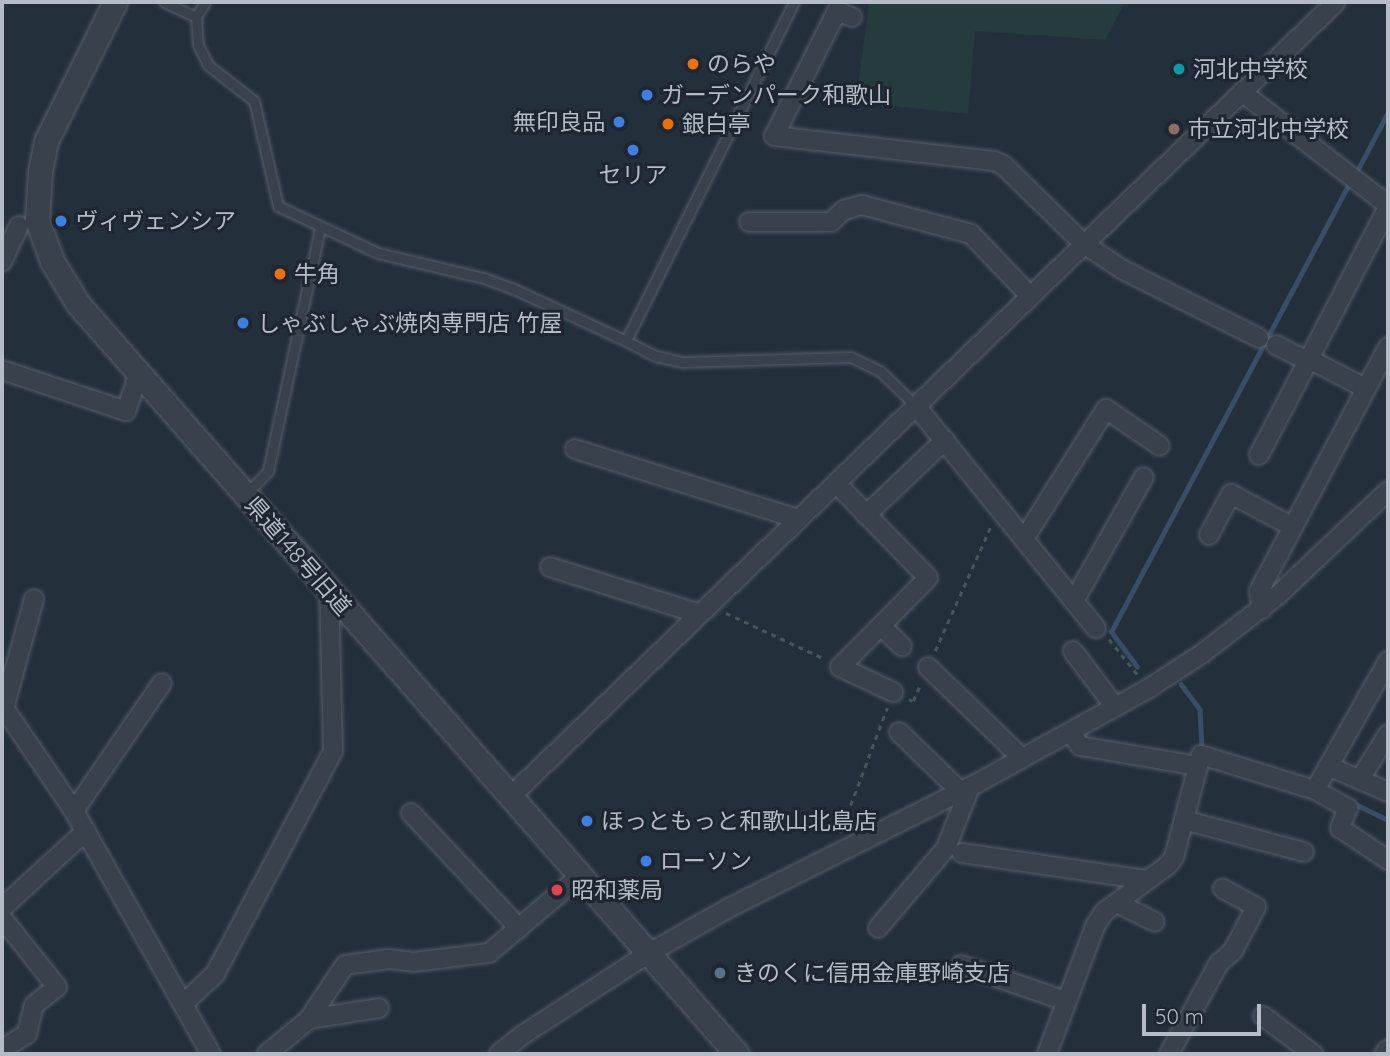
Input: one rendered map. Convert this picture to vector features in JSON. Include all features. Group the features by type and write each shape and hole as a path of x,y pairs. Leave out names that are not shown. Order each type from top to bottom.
{"street":[{"name":"県道148号旧道","path":"115,2 46,141 40,171 19,222 52,261 78,304 737,1054"},
{"path":"510,797 1336,2"},
{"path":"852,17 838,10 774,136 994,161 1003,165 1084,244 1123,270 1259,338"},
{"path":"1243,93 1388,206 1259,455"},
{"path":"749,222 831,222 844,210 862,205 971,234 1030,296"},
{"path":"2,262 19,222"},
{"path":"1276,345 1365,388"},
{"path":"1262,609 1259,592 1388,347"},
{"path":"2,370 126,411 139,373"},
{"path":"916,406 1096,628"},
{"path":"1024,539 1106,409 1160,446"},
{"path":"866,515 945,440"},
{"path":"575,449 798,519"},
{"path":"1074,601 1144,477"},
{"path":"835,483 928,578 840,667 893,692"},
{"path":"499,1054 524,1034 649,953 965,789 1149,688 1203,653 1262,609 1388,491"},
{"path":"1209,535 1231,494 1293,527"},
{"path":"550,567 705,610"},
{"path":"183,1004 215,974 333,751 329,592"},
{"path":"34,599 3,706 86,831 211,1054"},
{"path":"881,626 902,646"},
{"path":"1073,651 1115,707"},
{"path":"1317,787 1388,660"},
{"path":"928,667 1022,758"},
{"path":"74,811 162,683"},
{"path":"899,732 965,789"},
{"path":"1070,732 1080,746 1198,766"},
{"path":"1360,779 1388,734"},
{"path":"1047,1054 1095,926 1104,912 1174,857 1201,755 1317,787 1349,808 1340,828 1388,860"},
{"path":"1328,766 1388,792"},
{"path":"878,928 946,848 965,789"},
{"path":"411,813 519,928"},
{"path":"1184,820 1304,852"},
{"path":"2,908 86,831"},
{"path":"962,853 1146,880"},
{"path":"267,1054 309,1019 345,965 389,959 413,962 489,953 580,876"},
{"path":"1169,1054 1219,963 1233,951 1256,907 1223,889"},
{"path":"1117,903 1155,922"},
{"path":"2,918 57,987 34,1005 27,1034 2,1049"},
{"path":"961,965 1066,1002"},
{"path":"309,1019 379,1008"},
{"path":"1263,1016 1313,1054"},
{"path":"1384,1054 1388,1049"}],"lane":[{"path":"164,2 196,17"},
{"path":"205,2 196,17 198,45 208,65 254,101 278,206 378,253 484,278 514,289 656,356 682,362 851,357 880,372 916,406"},
{"path":"626,341 794,2"},
{"path":"245,495 268,471 320,228"}],"path":[{"path":"831,857 893,692 913,701 999,507"},
{"path":"705,610 840,667"},
{"path":"1096,628 1104,633 1149,688"}],"green space":[{"path":"869,2 1125,2 1105,40 975,31 968,114 856,102"}],"waterway":[{"path":"1356,173 1388,112"},
{"path":"1137,667 1111,632 1351,180"},
{"path":"1181,684 1200,709 1202,749 1205,750"},
{"path":"1351,802 1388,820"}],"place":[{"name":"のらや","path":"693,64"},
{"name":"河北中学校","path":"1179,69"},
{"name":"ガーデンパーク和歌山","path":"647,95"},
{"name":"無印良品","path":"619,122"},
{"name":"銀白亭","path":"668,124"},
{"name":"市立河北中学校","path":"1174,129"},
{"name":"セリア","path":"633,150"},
{"name":"ヴィヴェンシア","path":"61,221"},
{"name":"牛角","path":"280,274"},
{"name":"しゃぶしゃぶ焼肉専門店 竹屋","path":"243,323"},
{"name":"ほっともっと和歌山北島店","path":"587,821"},
{"name":"ローソン","path":"646,861"},
{"name":"昭和薬局","path":"557,890"},
{"name":"きのくに信用金庫野崎支店","path":"720,973"}]}
